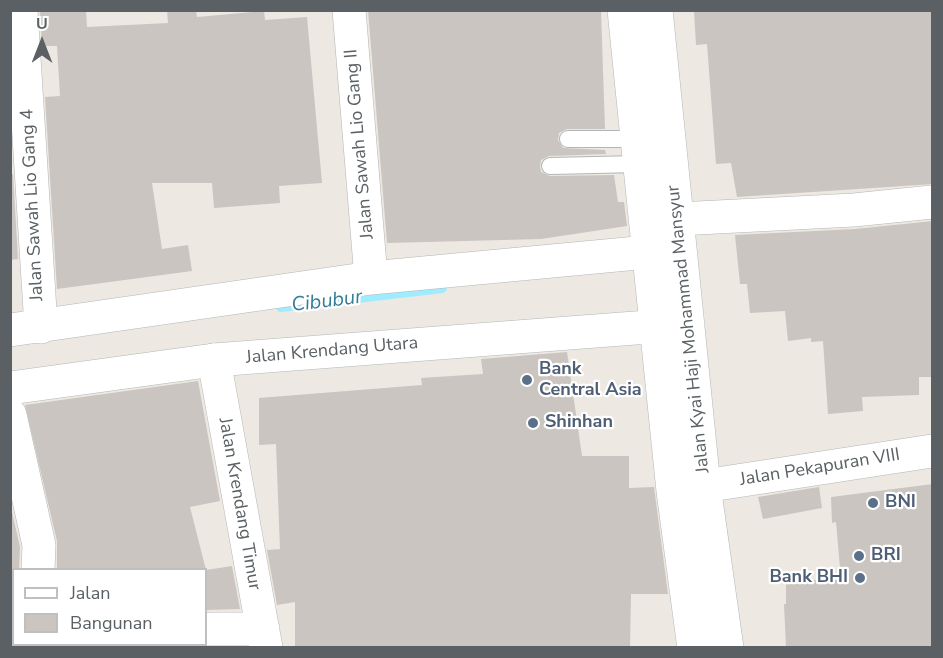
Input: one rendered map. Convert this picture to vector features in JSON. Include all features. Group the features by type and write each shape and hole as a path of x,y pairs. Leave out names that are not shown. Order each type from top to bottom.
{"street":[{"name":"Jalan Sawah Lio Gang 4","path":"21,10 26,329"},
{"name":"Jalan Sawah Lio Gang II","path":"349,10 371,278"},
{"name":"Jalan Kyai Haji Mohammad Mansyur","path":"624,10 655,325 688,489 727,648"},
{"name":"Jalan Kyai Haji Mohammad Mansyur","path":"656,10 688,324 688,489 694,648"},
{"path":"678,219 854,210 933,202"},
{"path":"26,329 371,278 648,252"},
{"name":"Jalan Krendang Utara","path":"10,388 214,360 688,324"},
{"name":"Jalan Krendang Timur","path":"214,360 265,638"},
{"path":"10,415 39,545 38,568"},
{"name":"Jalan Pekapuran VIII","path":"688,489 933,451"},
{"path":"207,629 265,638"}],"lane":[{"path":"568,139 638,152"},
{"path":"550,166 638,152"}],"building":[{"path":"40,10 86,10 87,27 168,23 167,10 196,10 197,17 264,11 265,20 307,17 322,183 279,186 280,203 214,208 212,183 152,183 162,249 188,245 192,271 57,289 45,97 60,96 57,46 42,46"},
{"path":"368,10 601,10 605,129 567,129 559,133 558,140 563,148 605,150 606,154 549,156 541,160 540,167 541,172 550,176 614,175 618,202 624,202 627,226 541,239 387,243"},
{"path":"694,10 933,10 933,184 737,197 731,163 716,164 707,44 696,45"},
{"path":"10,174 13,174 18,259 10,260"},
{"path":"933,221 933,377 919,377 919,395 862,397 863,411 828,414 823,341 811,342 811,338 788,341 785,311 750,313 747,284 740,284 735,235 855,229"},
{"path":"567,352 582,456 629,456 629,488 654,487 668,594 631,594 630,648 295,648 295,602 277,605 267,550 280,549 276,444 259,445 259,398 422,385 421,378 483,374 481,359"},
{"path":"198,381 220,501 190,507 205,568 57,568 57,541 25,405"},
{"path":"933,484 933,648 786,648 784,604 786,604 786,580 841,580 836,522 832,523 831,497"},
{"path":"819,487 822,508 763,519 758,497"},
{"path":"10,503 20,547 19,568 10,570"},
{"path":"232,566 240,609 207,610 207,570"}],"waterway":[{"name":"Cibubur","path":"281,307 442,288"}],"place":[{"name":"Bank Central Asia","path":"527,380"},
{"name":"Shinhan","path":"533,423"},
{"name":"BNI","path":"873,503"},
{"name":"BRI","path":"859,556"},
{"name":"Bank BHI","path":"860,578"}]}
